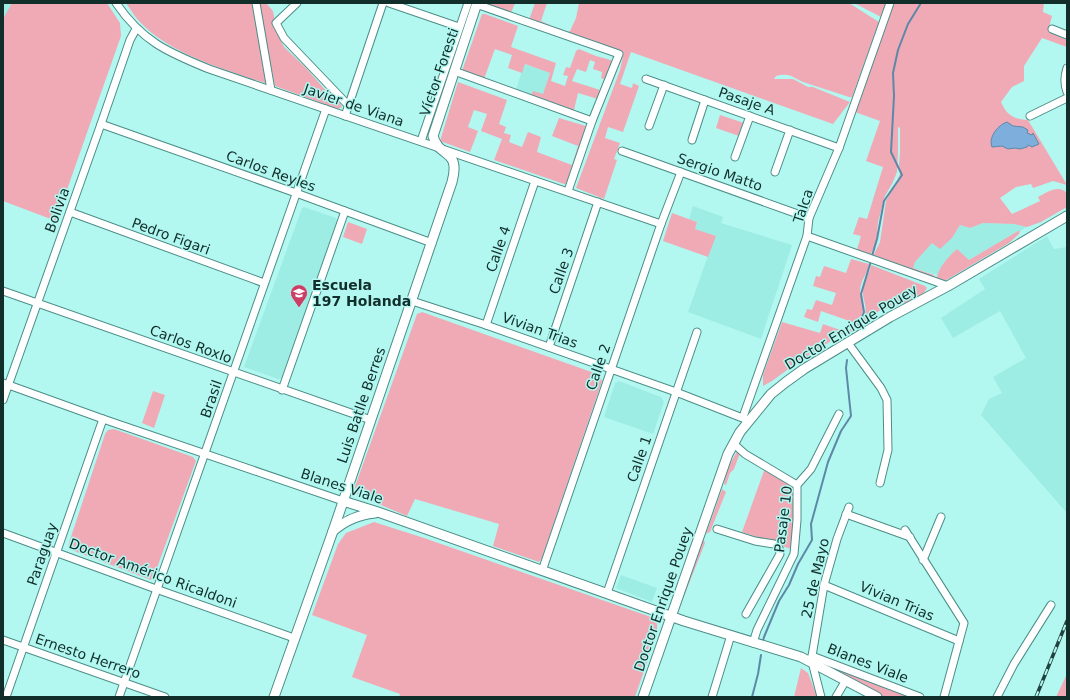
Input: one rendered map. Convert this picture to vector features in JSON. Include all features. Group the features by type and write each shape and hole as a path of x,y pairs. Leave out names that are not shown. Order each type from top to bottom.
{"street":[{"name":"Javier de Viana","path":"116,3 136,29 162,48 179,57 209,69 661,224"},
{"path":"256,3 271,90"},
{"path":"297,3 276,23 284,38 348,105"},
{"path":"345,116 383,3"},
{"path":"389,3 459,27"},
{"path":"474,3 619,54 592,121 568,191"},
{"name":"Víctor Foresti","path":"421,141 459,27 474,3"},
{"name":"Víctor Foresti","path":"441,149 436,144 433,136 474,3"},
{"name":"Talca","path":"746,419 807,236 809,218 839,148 890,3"},
{"name":"Bolivia","path":"3,400 6,384 70,212 130,40 136,29"},
{"path":"1052,29 1067,35"},
{"path":"1067,68 1065,85 1067,92"},
{"path":"454,71 592,121"},
{"name":"Pasaje A","path":"646,79 839,148"},
{"path":"649,126 664,86"},
{"path":"1030,116 1067,98"},
{"path":"692,140 705,100"},
{"name":"Brasil","path":"119,697 326,109"},
{"path":"735,157 750,116"},
{"name":"Carlos Reyles","path":"101,124 432,243"},
{"path":"775,172 790,130"},
{"name":"Luis Batlle Berres","path":"274,697 333,531 452,182 455,168 452,159 441,149"},
{"name":"Sergio Matto","path":"622,151 809,218"},
{"name":"Calle 2","path":"542,571 661,224 681,172"},
{"name":"Calle 4","path":"486,325 535,181"},
{"name":"Calle 3","path":"549,347 598,202"},
{"path":"282,390 345,211"},
{"name":"Pedro Figari","path":"70,212 264,283"},
{"name":"Doctor Enrique Pouey","path":"644,697 728,454 746,419 771,394 804,368 1067,216"},
{"path":"807,236 948,286"},
{"name":"Carlos Roxlo","path":"3,291 233,373 371,420"},
{"name":"Vivian Trias","path":"412,301 549,347 676,392 746,419"},
{"name":"Calle 1","path":"607,593 697,332"},
{"path":"848,343 881,388 887,400 888,450 880,483"},
{"name":"Blanes Viale","path":"6,384 343,502 378,512 672,616 812,659 920,697"},
{"name":"Pasaje 10","path":"753,642 757,630 794,554 797,520 797,485 811,469 839,414"},
{"name":"Paraguay","path":"6,697 103,419"},
{"path":"734,444 745,454 797,485"},
{"name":"25 de Mayo","path":"821,697 812,659 824,585 837,540 848,510 910,537"},
{"path":"333,531 348,520 355,517 378,512"},
{"path":"923,560 941,518"},
{"path":"717,529 755,541 774,544 779,548 780,554 746,614"},
{"path":"905,530 964,623 944,697"},
{"name":"Doctor Américo Ricaldoni","path":"3,533 294,638"},
{"name":"Vivian Trias","path":"824,585 959,641"},
{"path":"997,697 1014,664 1051,605"},
{"path":"712,697 731,635"},
{"name":"Ernesto Herrero","path":"3,640 164,697"},
{"name":"Blanes Viale","path":"812,659 877,697"},
{"path":"836,697 846,680"}],"shaded area":[{"path":"3,3 17,3 3,27"},
{"path":"12,3 107,3 120,23 121,36 56,221 3,201 3,19"},
{"path":"126,3 253,3 268,84 219,68 170,45 155,36 140,23"},
{"path":"258,3 266,3 273,11 277,33 284,47 306,68 327,92 338,100 342,107 338,109 275,86"},
{"path":"471,3 474,3 430,133 427,136 426,135"},
{"path":"515,3 511,13 485,4"},
{"path":"535,3 547,3 541,21 550,25 551,28 529,20"},
{"path":"579,3 849,3 879,22 852,97 811,85 789,75 776,76 774,79 793,79 808,87 813,87 850,102 833,124 631,52 620,84 632,88 633,83 639,86 623,132 608,127 605,138 620,143 614,159 617,160 604,199 576,188 620,70 623,56 621,52 557,30 559,28 567,32 570,31 576,18"},
{"path":"854,3 886,3 881,17"},
{"path":"893,3 1044,3 1043,12 1052,16 1049,27 1052,32 1067,40 1067,47 1042,38 1024,66 1024,81 1012,87 1001,102 1008,114 1015,118 1028,120 1067,185 1053,181 1033,188 1031,184 1016,187 1000,198 1012,214 1040,201 1038,197 1045,193 1060,189 1067,193 1067,207 1041,222 1027,227 1014,224 983,223 970,228 960,225 952,238 940,249 932,243 915,262 913,268 934,275 932,280 873,256 880,242 886,201 900,174 900,128 898,127 897,172 885,196 878,222 876,245 870,258 856,253 861,236 853,234 859,217 867,219 883,167 866,161 880,121 855,112"},
{"path":"482,14 518,26 511,47 556,63 551,81 565,86 568,76 563,75 566,67 570,68 576,51 579,49 611,60 612,62 606,80 601,78 602,72 593,69 595,62 590,60 586,72 577,69 572,81 600,90 598,99 578,93 574,110 531,96 533,91 543,94 550,73 525,64 522,73 508,68 512,55 495,49 484,79 462,71"},
{"path":"524,64 550,73 543,95 531,96 516,90"},
{"path":"458,82 507,100 499,124 506,127 504,133 511,135 509,142 522,147 528,132 541,137 537,152 572,165 578,146 552,136 559,118 586,126 567,185 494,160 502,139 481,131 487,114 474,110 468,127 478,131 470,152 440,141"},
{"path":"720,115 744,123 742,137 716,128"},
{"path":"1007,122 1013,126 1023,127 1028,130 1027,133 1032,135 1033,133 1039,144 1032,147 1028,145 1027,147 1020,149 1008,149 1002,146 992,147 991,139 993,135 1000,126"},
{"path":"693,206 723,217 721,223 792,245 761,339 688,312 715,236 695,229 697,222 689,219"},
{"path":"304,207 336,218 337,221 282,378 278,379 244,367 302,208"},
{"path":"672,213 697,222 695,229 716,236 708,257 663,241"},
{"path":"348,222 367,229 362,244 343,237"},
{"path":"983,223 1014,224 1027,227 969,260 957,249 945,262 937,275 913,268 915,262 932,242 952,238 960,225 970,228"},
{"path":"1020,231 1019,234 1009,243 943,282 936,280 944,263 957,249 969,260"},
{"path":"1047,236 1054,249 1067,247 1067,513 981,415 989,399 1002,393 993,377 1026,358 1000,311 953,338 941,318 985,289 979,279"},
{"path":"851,259 869,264 860,288 863,313 860,321 854,331 840,335 763,386 763,375 782,322 820,333 823,324 846,332 858,324 821,311 818,322 804,317 807,309 812,310 816,300 832,305 836,293 813,286 816,276 820,277 824,266 846,273"},
{"path":"871,265 927,288 919,299 879,311 861,325 860,324 866,309 863,286 870,271"},
{"path":"422,312 600,375 602,381 542,558 539,562 493,546 499,524 415,499 407,516 353,492 417,314"},
{"path":"619,381 661,397 664,402 653,434 604,417 615,383"},
{"path":"153,391 165,395 154,428 142,423"},
{"path":"114,429 193,457 196,461 154,576 151,580 69,549 68,546 105,434 108,430"},
{"path":"738,450 740,453 726,485 724,484 727,470"},
{"path":"765,468 794,486 794,550 742,532"},
{"path":"722,489 726,492 710,532 706,534"},
{"path":"374,522 651,617 657,624 657,633 635,697 399,697 400,694 352,677 367,635 312,615 338,544 346,533"},
{"path":"703,538 705,543 679,609"},
{"path":"621,575 657,588 652,602 616,588"},
{"path":"818,662 916,697 883,697 822,666"},
{"path":"801,668 808,673 817,697 794,697"},
{"path":"1067,674 1067,697 1056,697"}],"waterway":[{"path":"872,256 877,239 884,201 902,175 891,152 894,96 893,73 898,50 908,24 921,3"},
{"path":"858,328 864,312 861,294 871,261"},
{"path":"763,641 779,601 812,540 811,524 828,462 841,431 851,416 846,368 847,360"},
{"path":"752,697 761,655"}],"railway":[{"path":"1036,697 1067,621"}],"place":[{"name":"Escuela 197 Holanda","path":"299,308"}]}
